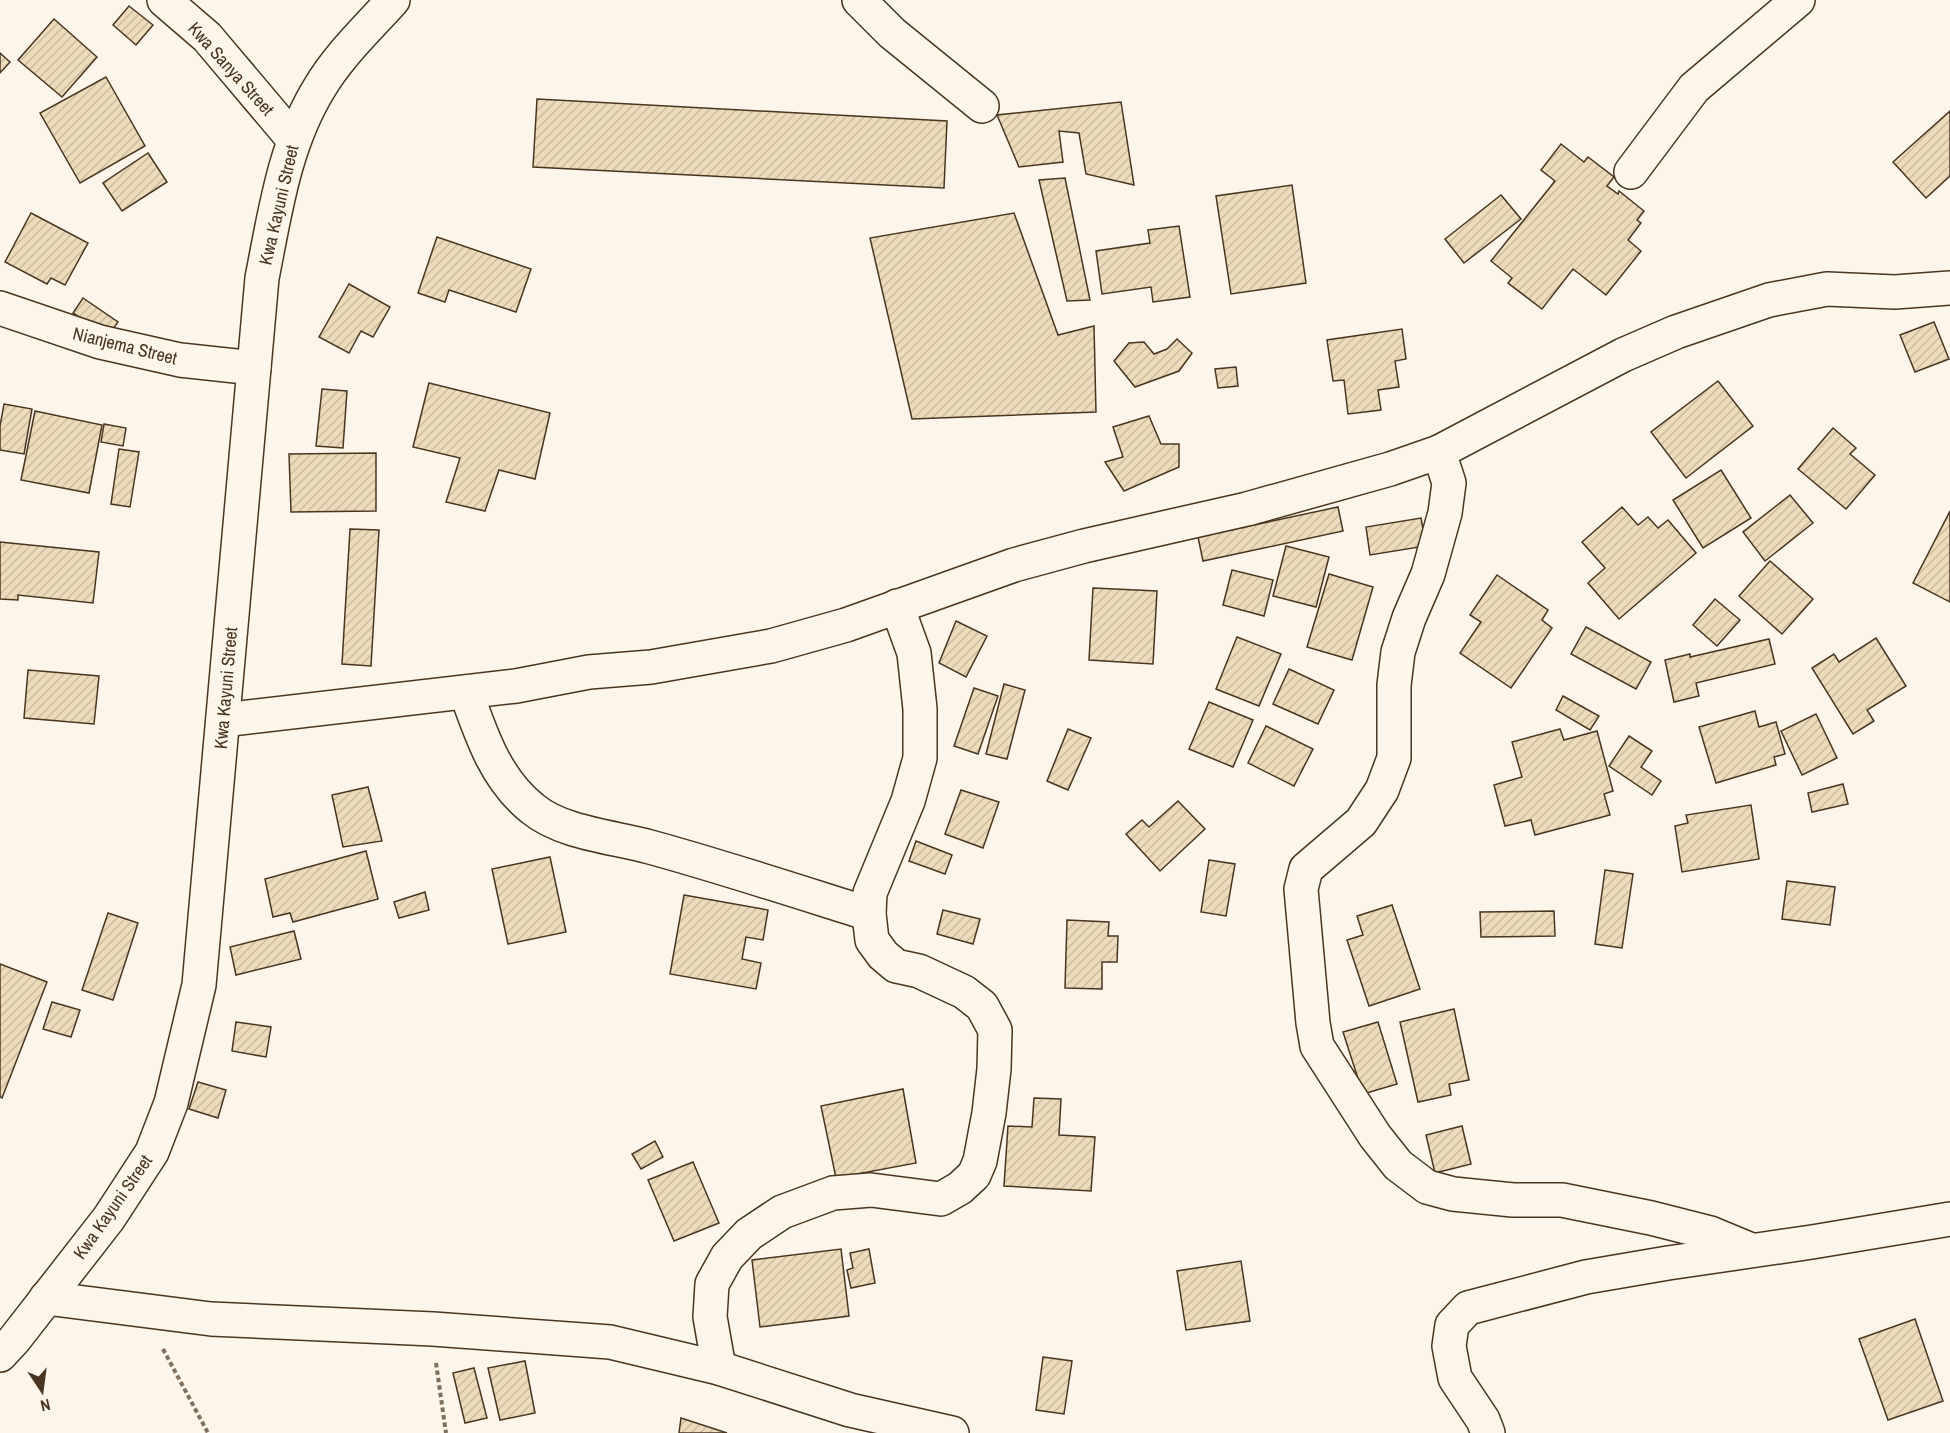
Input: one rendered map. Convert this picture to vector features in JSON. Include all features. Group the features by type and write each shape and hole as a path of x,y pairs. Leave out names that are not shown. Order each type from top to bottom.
{"street":[{"name":"Kwa Sanya Street","path":"164,0 207,37 294,140"},
{"name":"Kwa Kayuni Street","path":"0,1355 109,1218 152,1152 171,1102 199,985 262,278 282,174 294,140 319,88 345,52 393,0"},
{"path":"859,0 892,33 982,106"},
{"path":"1631,172 1694,88 1798,0"},
{"path":"223,720 516,686 589,672 651,667 771,646 846,625 1014,565 1084,546 1247,509 1390,469 1439,452 1623,355 1676,332 1769,300 1827,289 1895,292 1950,288"},
{"name":"Nianjema Street","path":"0,308 100,342 180,360 254,368"},
{"path":"1439,452 1449,483 1445,513 1428,574 1409,618 1398,652 1394,686 1394,758 1382,790 1360,822 1306,869 1301,889 1312,1023 1317,1046 1375,1136 1398,1165 1428,1186 1453,1194 1481,1197 1513,1200 1562,1200 1651,1218 1710,1233 1751,1250"},
{"path":"719,1368 710,1317 712,1284 727,1257 749,1234 782,1212 833,1193 871,1190 941,1199 960,1188 974,1175 980,1161 989,1113 994,1069 995,1030 982,1006 964,992 919,971 896,966 883,955 872,940 869,914 870,893 908,801 920,758 920,709 914,653 897,606"},
{"path":"466,692 481,736 494,762 513,790 534,811 559,823 732,870 869,914"},
{"path":"1488,1433 1483,1420 1455,1378 1449,1346 1452,1325 1468,1308 1586,1277 1950,1219"},
{"path":"46,1298 211,1319 433,1329 610,1342 719,1368 850,1410 952,1433"}],"path":[{"path":"144,1311 208,1433"},
{"path":"433,1329 446,1433"}],"building":[{"path":"129,6 153,25 136,45 113,25"},
{"path":"54,19 97,57 62,97 18,60"},
{"path":"0,53 10,62 0,73"},
{"path":"106,77 145,146 80,183 40,113"},
{"path":"537,99 947,121 944,188 533,167"},
{"path":"1121,102 1134,185 1086,174 1079,133 1059,131 1063,162 1019,167 997,115"},
{"path":"1950,111 1950,176 1926,198 1893,162"},
{"path":"1561,144 1584,162 1588,157 1614,177 1607,186 1618,194 1619,191 1644,211 1637,220 1641,223 1628,240 1641,251 1606,295 1573,269 1542,309 1508,283 1512,278 1491,261 1555,181 1541,170"},
{"path":"148,153 167,182 122,211 103,183"},
{"path":"1065,178 1090,300 1067,301 1039,180"},
{"path":"1292,185 1306,283 1231,294 1216,196"},
{"path":"1501,195 1521,219 1464,263 1445,239"},
{"path":"31,213 88,243 65,285 51,278 47,284 5,262"},
{"path":"1014,213 1058,335 1094,326 1096,412 912,419 870,238"},
{"path":"1179,226 1190,297 1153,302 1151,287 1102,294 1096,251 1150,243 1148,230"},
{"path":"437,237 531,269 516,312 449,290 445,302 418,293"},
{"path":"349,284 390,307 373,337 361,331 349,353 319,337"},
{"path":"83,298 118,322 108,336 73,313"},
{"path":"1934,322 1949,359 1915,372 1900,335"},
{"path":"1402,329 1406,359 1395,361 1399,387 1378,390 1381,410 1348,414 1344,380 1333,381 1327,340"},
{"path":"1177,339 1192,353 1179,371 1135,387 1114,361 1129,343 1144,342 1154,354 1167,349"},
{"path":"1236,367 1238,386 1218,388 1215,369"},
{"path":"1718,381 1753,426 1686,478 1651,432"},
{"path":"429,383 550,413 535,479 499,470 485,511 446,502 460,458 413,447"},
{"path":"322,389 347,391 343,448 316,446"},
{"path":"4,404 32,409 24,454 0,450 0,426"},
{"path":"35,411 102,425 89,493 21,480"},
{"path":"1149,416 1161,444 1179,444 1179,467 1124,491 1105,462 1123,457 1113,427"},
{"path":"104,424 126,428 123,446 101,442"},
{"path":"1833,428 1856,448 1850,454 1875,475 1846,509 1798,469"},
{"path":"119,449 139,452 130,507 111,504"},
{"path":"376,453 376,511 291,512 289,454"},
{"path":"1721,470 1751,518 1703,548 1673,500"},
{"path":"1790,495 1813,523 1765,561 1743,532"},
{"path":"1338,507 1343,531 1203,561 1198,537"},
{"path":"1622,507 1638,525 1648,517 1658,528 1668,520 1696,553 1619,619 1588,583 1605,568 1582,542"},
{"path":"1950,511 1950,602 1913,583"},
{"path":"1421,518 1426,546 1370,555 1366,527"},
{"path":"350,529 379,530 371,666 342,664"},
{"path":"0,542 99,552 93,603 18,595 18,600 0,599"},
{"path":"1286,546 1329,557 1316,607 1273,596"},
{"path":"1770,561 1813,599 1782,634 1739,596"},
{"path":"1232,570 1273,580 1264,616 1223,605"},
{"path":"1329,574 1373,587 1352,660 1307,647"},
{"path":"1497,575 1548,610 1542,620 1552,628 1511,688 1460,653 1481,622 1470,615"},
{"path":"1093,588 1157,591 1153,664 1089,660"},
{"path":"1715,599 1740,620 1717,646 1693,625"},
{"path":"956,621 987,636 966,677 939,663"},
{"path":"1586,627 1651,662 1636,689 1571,654"},
{"path":"1237,637 1281,654 1259,706 1216,689"},
{"path":"1876,638 1906,686 1867,710 1874,721 1853,734 1812,668 1834,654 1839,662"},
{"path":"1769,639 1775,664 1696,683 1699,696 1674,702 1665,660 1690,654 1690,657"},
{"path":"1289,669 1334,690 1318,724 1273,704"},
{"path":"28,670 99,676 94,724 24,718"},
{"path":"1004,684 1025,690 1007,759 986,754"},
{"path":"974,688 998,696 978,754 954,746"},
{"path":"1563,696 1599,716 1590,730 1556,710"},
{"path":"1209,702 1253,720 1233,767 1189,749"},
{"path":"1755,711 1759,727 1776,722 1785,754 1774,757 1776,765 1716,783 1699,727"},
{"path":"1816,714 1837,758 1802,775 1781,731"},
{"path":"1266,726 1313,749 1294,786 1248,763"},
{"path":"1068,729 1091,738 1068,790 1047,781"},
{"path":"1560,729 1564,740 1597,731 1613,791 1604,794 1610,815 1535,835 1531,820 1505,826 1494,785 1522,777 1512,742"},
{"path":"1629,736 1652,751 1641,767 1661,781 1652,795 1609,766"},
{"path":"1843,784 1848,804 1812,812 1808,793"},
{"path":"368,787 382,841 343,847 332,795"},
{"path":"961,790 999,802 983,848 945,834"},
{"path":"1178,801 1205,829 1160,871 1126,834 1142,820 1149,827"},
{"path":"1751,805 1759,859 1682,872 1675,826 1688,823 1686,815"},
{"path":"916,841 952,855 945,874 909,861"},
{"path":"366,851 378,899 293,922 290,913 273,917 265,879"},
{"path":"550,857 566,932 508,944 492,869"},
{"path":"1209,860 1235,864 1226,916 1201,912"},
{"path":"1605,870 1633,874 1622,948 1595,944"},
{"path":"1787,881 1835,887 1830,925 1782,919"},
{"path":"425,892 429,910 399,918 394,902"},
{"path":"684,895 768,910 763,940 746,937 742,959 761,963 756,989 670,974"},
{"path":"1392,905 1420,989 1369,1006 1347,940 1363,935 1357,916"},
{"path":"943,910 980,919 973,944 937,934"},
{"path":"1554,911 1555,936 1481,937 1480,912"},
{"path":"108,913 138,923 113,1000 82,990"},
{"path":"1067,920 1109,922 1108,936 1118,936 1117,962 1102,962 1102,989 1065,988"},
{"path":"294,931 301,959 236,975 230,947"},
{"path":"0,964 47,982 2,1098 0,1097"},
{"path":"52,1002 80,1010 71,1037 43,1029"},
{"path":"1454,1009 1469,1080 1449,1084 1451,1095 1418,1102 1400,1022"},
{"path":"236,1022 271,1027 266,1057 232,1051"},
{"path":"1378,1022 1397,1084 1363,1094 1343,1032"},
{"path":"198,1082 226,1090 218,1118 189,1109"},
{"path":"903,1089 916,1163 836,1178 821,1106"},
{"path":"1034,1098 1061,1099 1059,1135 1095,1137 1091,1191 1004,1186 1008,1126 1032,1127"},
{"path":"1462,1126 1471,1164 1435,1173 1426,1135"},
{"path":"655,1141 663,1157 641,1169 632,1154"},
{"path":"693,1162 719,1223 674,1241 648,1180"},
{"path":"841,1249 849,1316 760,1327 752,1260"},
{"path":"869,1249 875,1283 851,1288 847,1270 853,1268 850,1253"},
{"path":"1241,1261 1250,1321 1186,1330 1177,1271"},
{"path":"1915,1319 1943,1401 1888,1420 1859,1339"},
{"path":"1043,1357 1072,1361 1064,1414 1036,1410"},
{"path":"525,1361 535,1413 500,1420 488,1368"},
{"path":"474,1368 487,1418 465,1423 453,1373"},
{"path":"681,1418 727,1433 679,1433"}]}
